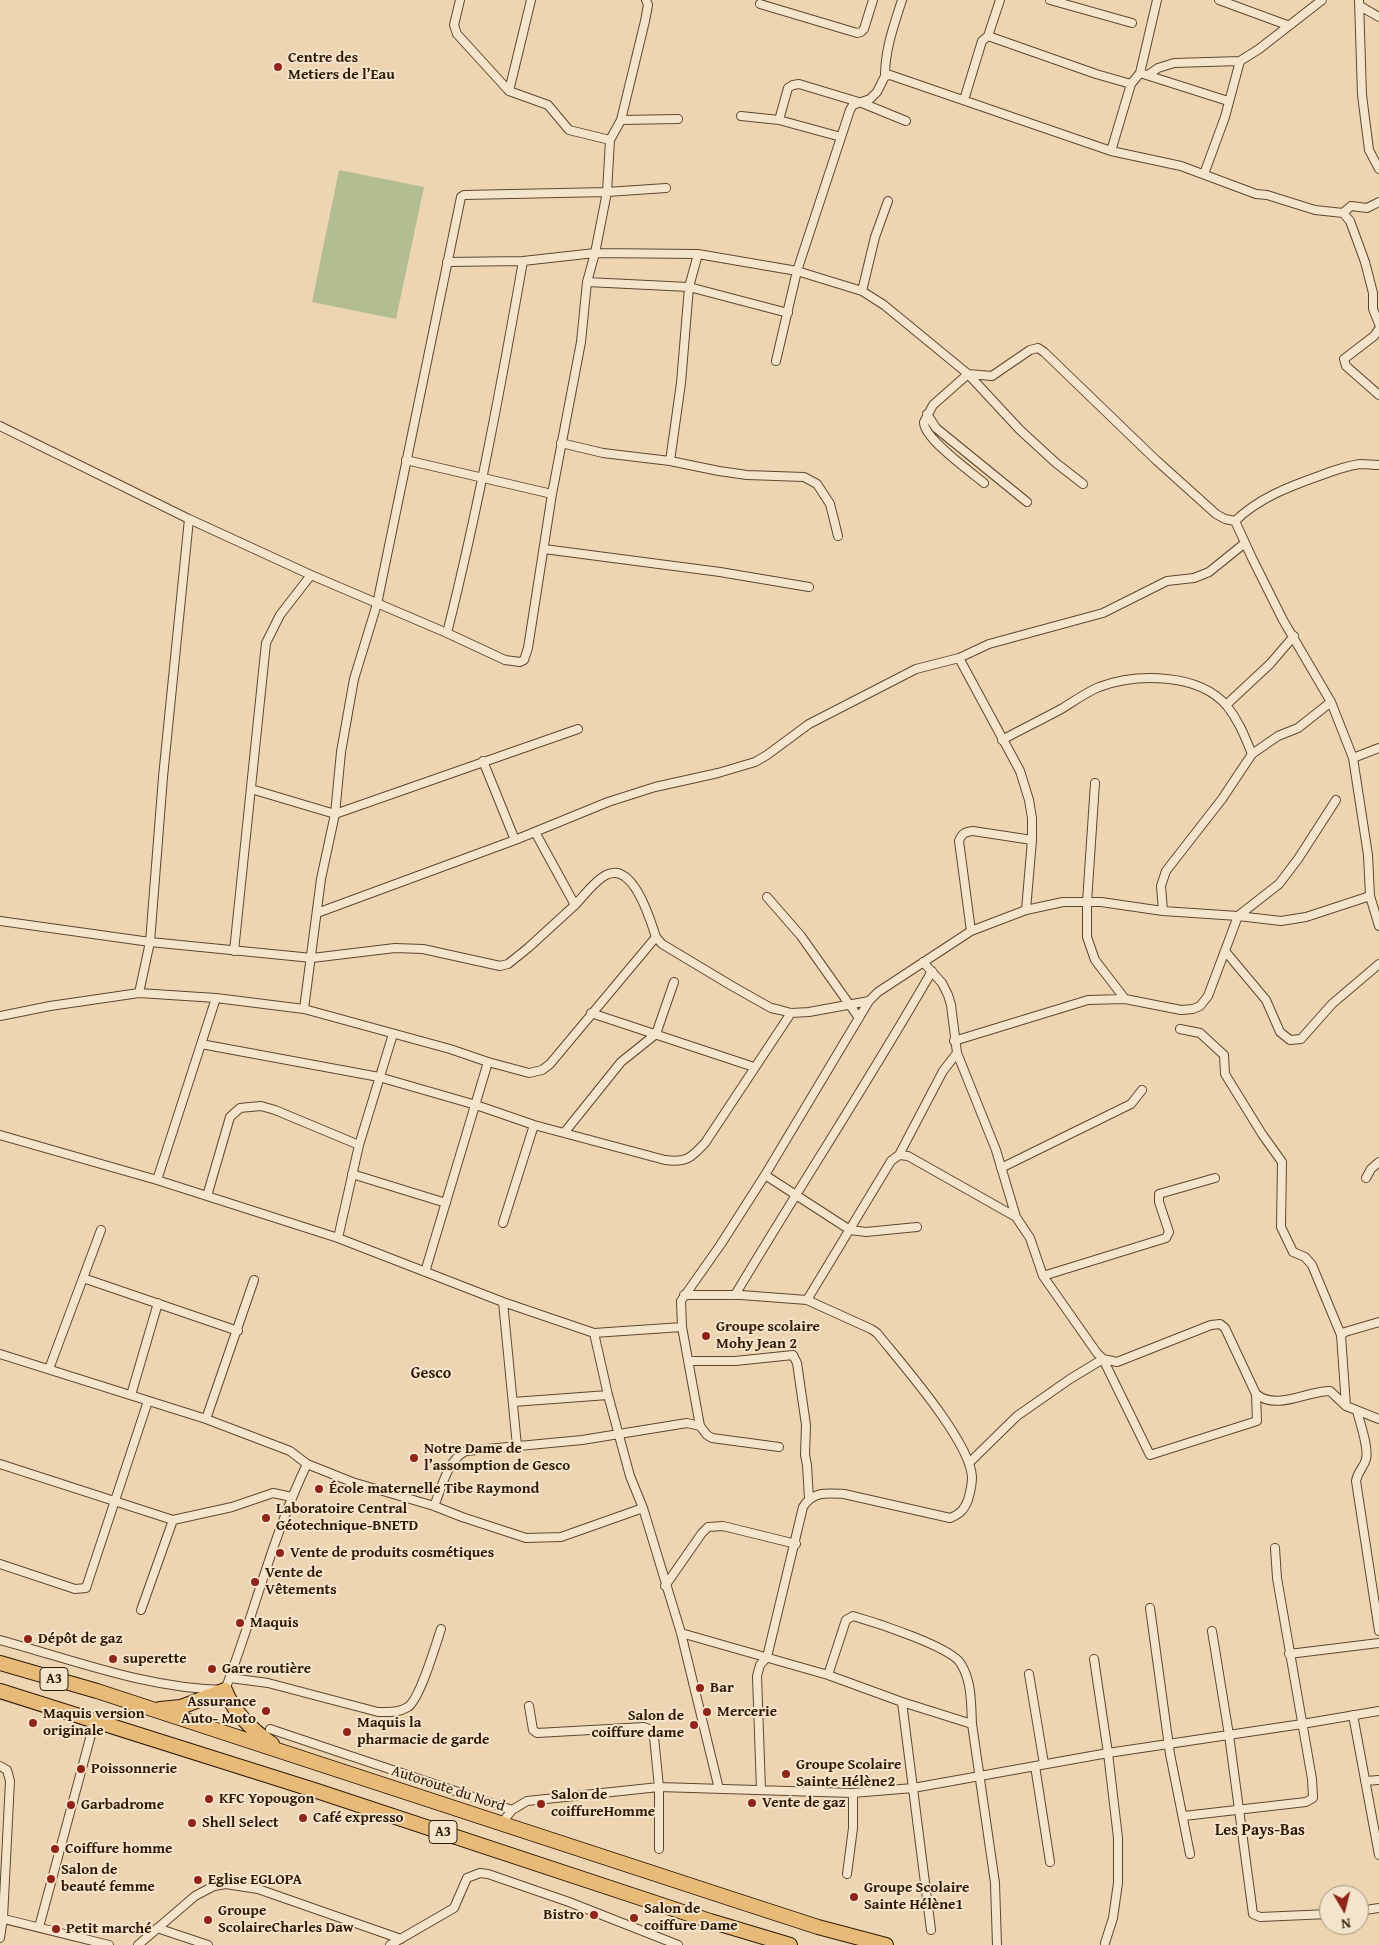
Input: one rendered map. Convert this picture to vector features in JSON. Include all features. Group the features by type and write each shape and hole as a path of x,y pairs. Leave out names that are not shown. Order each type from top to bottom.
{"highway":[{"name":"Autoroute du Nord","path":"0,1664 97,1691 747,1904 886,1945"},
{"path":"153,1710 181,1708 227,1684 230,1701 244,1721 258,1735 285,1753"},
{"name":"A3","path":"0,1691 790,1945"}],"street":[{"path":"460,0 454,25 457,34 509,91 548,105 569,130 610,140"},
{"path":"509,91 531,0"},
{"path":"0,426 189,519 311,575 505,660 517,663 524,660 528,648 561,443 581,342 587,282 595,253 607,192 610,140 621,120 645,21 648,5 646,0"},
{"path":"760,4 857,33 864,29 873,0"},
{"path":"776,361 797,271 841,138 853,104 862,103 870,99 877,92 885,76 885,59 888,44 902,0"},
{"path":"964,100 982,41 988,36 1000,1 991,0"},
{"path":"1050,0 1132,23"},
{"path":"1144,74 1157,0"},
{"path":"1220,0 1288,25"},
{"path":"1111,150 1131,84 1144,74 1174,63 1240,60 1259,49 1322,0"},
{"path":"1359,3 1379,17"},
{"path":"1359,3 1362,95 1370,150 1379,169"},
{"path":"988,36 1096,74 1131,84"},
{"path":"1204,174 1225,117 1240,60"},
{"path":"1144,74 1228,101"},
{"path":"885,76 890,75 1111,150 1181,166 1256,194 1267,195 1315,210 1343,213 1350,221 1365,262 1373,293 1373,309 1379,324"},
{"path":"779,120 788,88 799,84 862,103 906,121"},
{"path":"741,116 779,120 841,138"},
{"path":"621,120 678,119"},
{"path":"304,1009 321,879 335,814 341,752 354,678 377,604 460,200 464,195 607,192 666,188"},
{"path":"862,292 875,237 888,202"},
{"path":"1343,213 1350,206 1367,208 1379,202"},
{"path":"447,262 523,261 595,253 698,254 797,271 862,292 884,305 968,374 1020,430 1056,463 1083,484"},
{"path":"670,461 681,383 689,287 698,254"},
{"path":"447,633 466,558 483,477 523,261"},
{"path":"587,282 689,287 788,313"},
{"path":"1379,329 1374,336 1344,359 1346,366 1379,395"},
{"path":"984,483 937,444 926,432 923,425 927,414 933,405 968,374 992,376 1030,350 1038,348 1216,514 1225,519 1235,521"},
{"path":"927,414 936,428 1027,502"},
{"path":"561,443 603,453 670,461 747,475 804,478 817,484 830,504 838,536"},
{"path":"406,460 552,494"},
{"path":"1235,521 1265,498 1299,483 1335,470 1360,464 1379,465"},
{"path":"139,993 150,942 163,777 189,519"},
{"path":"1235,521 1279,611 1331,702 1353,758 1368,855 1370,896 1379,926"},
{"path":"317,914 515,840 630,794 755,762 809,724 916,668 959,658 988,644 1103,613 1167,581 1194,578 1209,572 1245,543"},
{"path":"544,549 720,572 809,587"},
{"path":"234,951 266,643 280,615 311,575"},
{"path":"1226,705 1270,664 1294,636"},
{"path":"959,658 1020,771 1029,800 1032,818 1032,840 1026,910"},
{"path":"1002,740 1098,688 1126,680 1153,676 1175,679 1215,695 1226,705 1238,721 1252,754"},
{"path":"1163,911 1161,886 1166,870 1222,799 1252,754 1278,736 1298,728 1331,702"},
{"path":"250,789 335,814 578,729"},
{"path":"1353,758 1379,748"},
{"path":"483,761 515,840"},
{"path":"1095,783 1087,902 1087,937 1095,960 1125,999"},
{"path":"954,1041 1080,1002 1125,999 1173,1010 1192,1009 1200,1006 1208,996 1238,916 1279,884 1336,800"},
{"path":"972,931 959,842 961,835 965,832 973,831 1032,840"},
{"path":"534,832 575,905"},
{"path":"0,921 150,942 312,958 395,948 410,948 438,952 500,966 508,964 528,948 605,875 613,873 629,880 638,892 656,937 662,944 771,1008 791,1013 808,1012 870,1001"},
{"path":"767,896 801,936 859,1018"},
{"path":"778,1447 712,1438 700,1426 682,1327 681,1301 721,1244 765,1175 859,1018 878,992 972,931 1026,910 1063,902 1087,902 1163,911 1238,916 1268,921 1290,920 1370,896"},
{"path":"0,1016 50,1006 139,993 216,998 304,1009 529,1073 542,1070 550,1064 656,937"},
{"path":"1225,950 1266,1000 1280,1032 1290,1040 1301,1039 1332,1004 1379,964"},
{"path":"923,962 942,983 948,995 957,1053 996,1150 1016,1217 1030,1238 1042,1276 1090,1345 1103,1359 1150,1455 1257,1421 1256,1394 1225,1328 1220,1324 1211,1325 1117,1362 1103,1359 1070,1379 1017,1416 968,1463"},
{"path":"735,1295 795,1194 902,1024 932,971"},
{"path":"564,1133 621,1062 656,1034 674,982"},
{"path":"157,1180 216,998"},
{"path":"592,1013 754,1067"},
{"path":"201,1044 379,1077 476,1105 534,1125 665,1160 686,1160 693,1156 704,1143 791,1013"},
{"path":"1180,1030 1200,1033 1224,1055 1225,1074 1262,1134 1282,1162 1281,1227 1293,1252 1305,1257 1312,1265 1341,1334 1346,1406"},
{"path":"338,1238 359,1145 393,1034"},
{"path":"808,1300 891,1161 900,1155 943,1071 957,1053"},
{"path":"425,1272 488,1062"},
{"path":"1001,1168 1131,1104 1142,1090"},
{"path":"207,1196 230,1117 240,1108 261,1106 275,1110 359,1145"},
{"path":"503,1223 534,1125"},
{"path":"0,1136 157,1180 338,1238 503,1302 594,1334 682,1327"},
{"path":"900,1155 908,1156 1016,1217"},
{"path":"1366,1178 1371,1169 1379,1162"},
{"path":"352,1174 446,1203"},
{"path":"765,1175 850,1230 866,1232 917,1227"},
{"path":"1042,1276 1163,1239 1169,1232 1159,1202 1159,1194 1215,1178"},
{"path":"48,1369 101,1230"},
{"path":"84,1278 238,1331"},
{"path":"206,1419 238,1331 254,1280"},
{"path":"684,1295 735,1295 808,1300 865,1325 877,1333 941,1414 968,1463 972,1477 969,1496 964,1508 958,1515 950,1518 844,1494 816,1494 808,1499 803,1507 796,1544 767,1657 760,1665 757,1676 761,1790"},
{"path":"503,1302 517,1446"},
{"path":"131,1395 158,1303"},
{"path":"1341,1334 1379,1322"},
{"path":"594,1334 630,1476 643,1508 665,1586 681,1633 719,1789"},
{"path":"0,1354 206,1419 290,1451 307,1464 352,1482 434,1506 498,1530 526,1538 562,1537 643,1508"},
{"path":"688,1361 735,1361 793,1356 797,1363 806,1425 805,1455 808,1499"},
{"path":"1256,1394 1264,1400 1274,1402 1330,1391 1346,1406 1379,1420"},
{"path":"513,1402 608,1395"},
{"path":"0,1564 75,1589 83,1589 88,1586 148,1401"},
{"path":"1357,1411 1367,1454 1366,1462 1358,1471 1356,1481 1379,1631"},
{"path":"434,1506 452,1463 459,1454 466,1451 619,1435 687,1423 700,1426"},
{"path":"0,1464 173,1520 232,1507 273,1493 292,1497"},
{"path":"227,1684 254,1609 267,1564 292,1497 307,1464"},
{"path":"141,1610 173,1520"},
{"path":"665,1586 708,1527 722,1526 796,1544"},
{"path":"1184,1816 1306,1802 1313,1798 1313,1786 1277,1578 1275,1548"},
{"path":"1150,1608 1169,1744 1190,1854"},
{"path":"828,1675 846,1620 853,1616 939,1648 953,1655 961,1663 969,1686 972,1724 995,1883 997,1945"},
{"path":"0,1640 142,1679 198,1690 227,1684 268,1683 378,1712 397,1712 410,1706 426,1674 441,1629"},
{"path":"1212,1631 1229,1735 1253,1914 1260,1916 1319,1914"},
{"path":"681,1633 828,1675 902,1702 972,1724"},
{"path":"1289,1654 1379,1643"},
{"path":"1094,1659 1118,1838 1118,1883 1113,1918 1105,1943"},
{"path":"1029,1674 1050,1862"},
{"path":"902,1702 931,1930"},
{"path":"529,1706 533,1730 537,1733 648,1728 654,1737 658,1787 659,1849"},
{"path":"501,1824 512,1810 527,1800 658,1787 853,1793 914,1788 1108,1753 1379,1711"},
{"path":"1353,1715 1379,1855"},
{"path":"39,1926 95,1720"},
{"path":"270,1729 512,1810"},
{"path":"0,1766 7,1770 10,1781 0,1938"},
{"path":"1365,1781 1379,1780"},
{"path":"847,1874 853,1828 853,1793"},
{"path":"390,1945 454,1908 467,1878 480,1873 488,1874 569,1902 665,1942 678,1945"},
{"path":"138,1945 195,1896 214,1886 226,1884 258,1889 401,1939"},
{"path":"2,1918 39,1926 83,1942 106,1945"},
{"path":"157,1928 208,1945"}],"green space":[{"path":"339,170 424,187 396,319 312,302"}],"place":[{"name":"Centre des Metiers de l’Eau","path":"278,67"},
{"name":"Groupe scolaire Mohy Jean 2","path":"706,1336"},
{"name":"Notre Dame de l’assomption de Gesco","path":"414,1458"},
{"name":"École maternelle Tibe Raymond","path":"319,1489"},
{"name":"Laboratoire Central Géotechnique-BNETD","path":"266,1518"},
{"name":"Vente de produits cosmétiques","path":"280,1553"},
{"name":"Vente de Vêtements","path":"255,1582"},
{"name":"Maquis","path":"240,1623"},
{"name":"Dépôt de gaz","path":"28,1639"},
{"name":"superette","path":"113,1659"},
{"name":"Gare routière","path":"212,1669"},
{"name":"Bar","path":"700,1688"},
{"name":"Assurance Auto- Moto","path":"266,1711"},
{"name":"Mercerie","path":"707,1712"},
{"name":"Maquis version originale","path":"33,1723"},
{"name":"Salon de coiffure dame","path":"694,1725"},
{"name":"Maquis la pharmacie de garde","path":"347,1732"},
{"name":"Poissonnerie","path":"81,1769"},
{"name":"Groupe Scolaire Sainte Hélène2","path":"786,1774"},
{"name":"KFC Yopougon","path":"209,1799"},
{"name":"Vente de gaz","path":"752,1803"},
{"name":"Salon de coiffureHomme","path":"541,1804"},
{"name":"Garbadrome","path":"71,1805"},
{"name":"Café expresso","path":"303,1818"},
{"name":"Shell Select","path":"192,1823"},
{"name":"Coiffure homme","path":"55,1849"},
{"name":"Salon de beauté femme","path":"51,1879"},
{"name":"Eglise EGLOPA","path":"198,1880"},
{"name":"Groupe Scolaire Sainte Hélène1","path":"854,1897"},
{"name":"Bistro","path":"594,1915"},
{"name":"Salon de coiffure Dame","path":"634,1918"},
{"name":"Groupe ScolaireCharles Daw","path":"208,1920"},
{"name":"Petit marché","path":"56,1929"}],"district":[{"name":"Gesco","path":"431,1374"},
{"name":"Les Pays-Bas","path":"1260,1831"}]}
